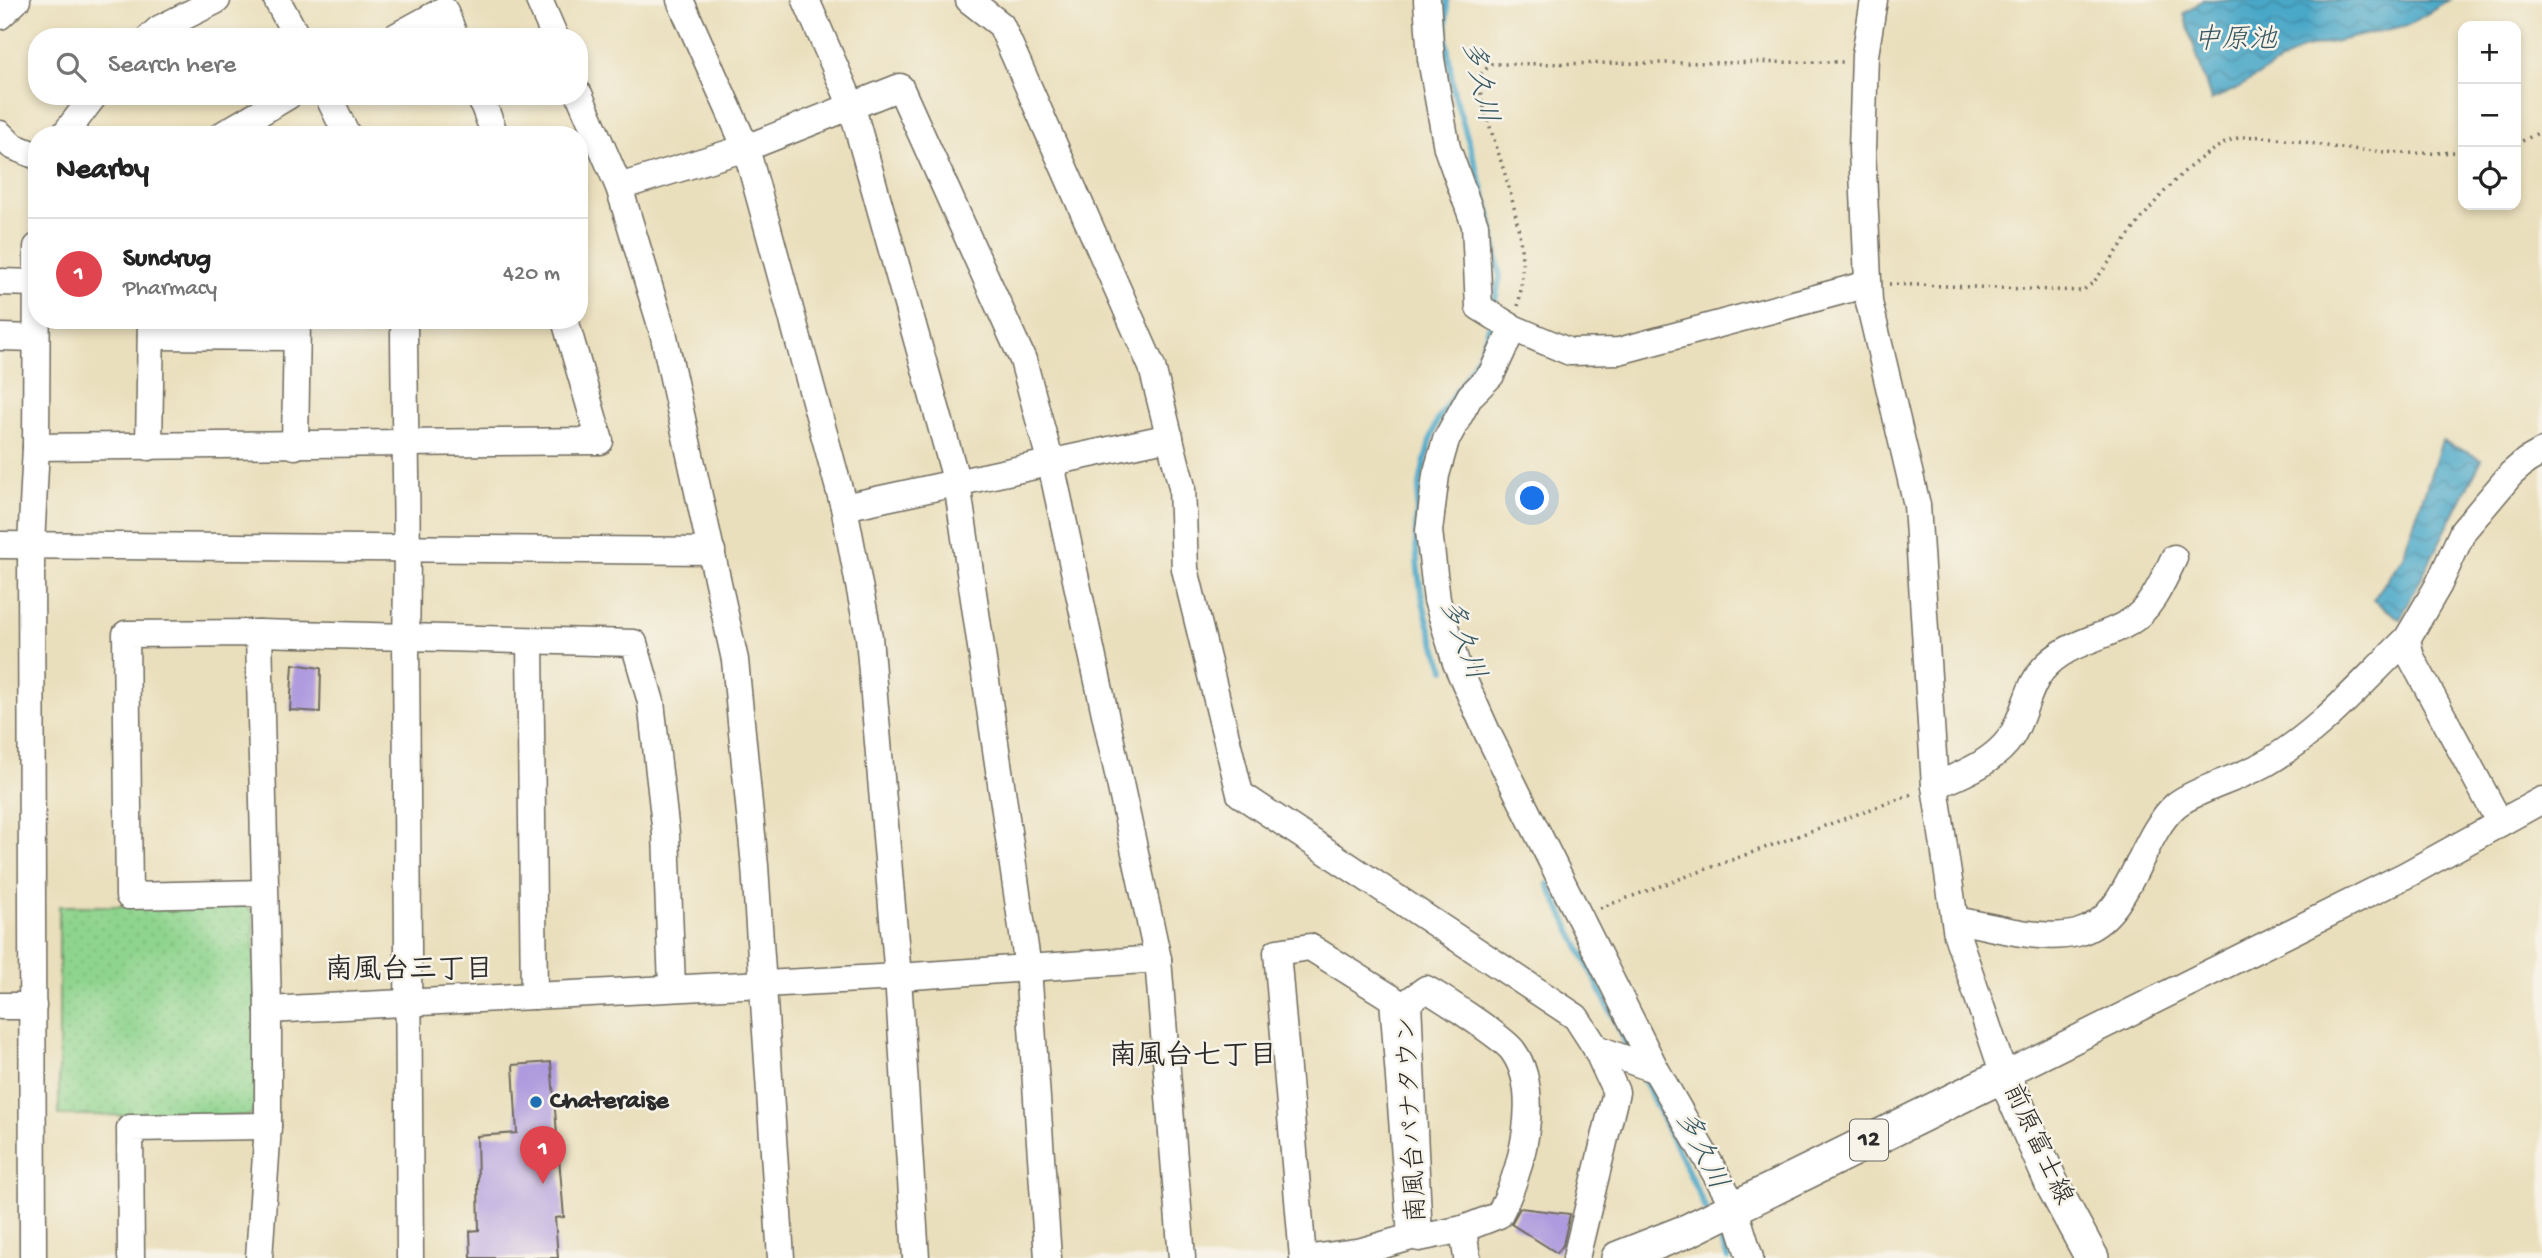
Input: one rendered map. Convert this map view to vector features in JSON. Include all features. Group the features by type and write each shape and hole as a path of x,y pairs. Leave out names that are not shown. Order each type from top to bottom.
{"main road":[{"name":"前原富士線","path":"1618,1258 1689,1230 2004,1075 2052,1184 2092,1258"}],"street":[{"path":"0,16 17,0"},
{"path":"161,28 217,0"},
{"path":"277,0 292,28"},
{"path":"539,0 551,28"},
{"path":"680,0 746,148 844,507 869,637 898,977 916,1258"},
{"path":"806,0 851,104 957,483 1028,968 1048,1258"},
{"path":"969,0 1001,25 1152,367 1182,486 1185,569 1240,794 1576,1017 1597,1048 1616,1092 1576,1258"},
{"path":"1427,0 1431,59 1447,148 1475,225 1497,319 1491,375 1470,396 1446,440 1431,507 1430,560 1437,600 1456,663 1487,732 1578,916 1648,1067 1734,1206 1750,1258"},
{"path":"1874,0 1865,63 1862,149 1869,302 1917,505 1934,786 1955,920 2004,1075 2406,875 2542,800"},
{"path":"411,28 444,10 451,28"},
{"path":"619,187 746,148 851,104 900,87 1023,360 1051,464 1158,959 1182,1258"},
{"path":"71,126 87,105"},
{"path":"237,126 273,105"},
{"path":"333,105 343,126"},
{"path":"483,105 492,126"},
{"path":"584,105 619,187 663,332 735,660 763,982 781,1258"},
{"path":"0,134 12,146 28,152"},
{"path":"0,282 28,283"},
{"path":"1497,319 1570,352 1619,351 1868,284"},
{"path":"33,1258 31,545 36,447 36,329"},
{"path":"149,447 151,329"},
{"path":"295,446 296,329"},
{"path":"404,329 404,445 409,549 406,638 410,1258"},
{"path":"36,447 600,441 584,377 568,329"},
{"path":"0,337 36,338"},
{"path":"844,507 1170,438"},
{"path":"1955,920 2041,934 2077,933 2101,920 2122,895 2149,843 2176,805 2267,763 2305,737 2407,639 2438,586 2463,531 2511,474 2526,461 2542,453"},
{"path":"0,545 712,551"},
{"path":"1934,786 1976,769 2010,737 2043,669 2077,642 2129,623 2155,597 2174,558"},
{"path":"259,633 268,1010 268,1126 259,1258"},
{"path":"264,893 128,896 126,634 259,633 634,643 651,702 666,834 672,986"},
{"path":"2407,639 2407,648 2416,667 2500,823"},
{"path":"530,641 534,996"},
{"path":"1303,1258 1277,952 1310,947 1393,999 1411,1237 1362,1251 1312,1258"},
{"path":"268,1010 408,1005 672,986 898,977 1158,959"},
{"name":"南風台パナタウン","path":"1426,989 1513,1051 1529,1091 1520,1161 1511,1192 1499,1215 1463,1229 1419,1238 1408,1002 1426,989"},
{"path":"0,1006 33,1006"},
{"path":"1597,1048 1648,1067"},
{"path":"131,1258 131,1128 268,1126"},
{"name":"南風台パナタウン","path":"1463,1229 1467,1258"}],"path":[{"path":"1497,319 1524,281 1519,233 1481,97 1480,75 1491,64 1865,63"},
{"path":"2521,142 2542,131"},
{"path":"1868,284 2082,291 2093,283 2151,206 2186,171 2231,139 2294,138 2336,148 2389,153 2458,150"},
{"path":"1578,916 1934,786"}],"green space":[{"path":"59,906 246,906 253,912 259,1105 249,1116 59,1115"}],"water":[{"name":"中原池","path":"2203,0 2450,0 2408,25 2302,49 2234,90 2211,100 2184,14"},
{"path":"2442,441 2482,459 2400,619 2373,600 2402,558"}],"building":[{"path":"293,664 321,668 320,712 290,710"},
{"path":"551,1062 564,1217 555,1218 558,1258 471,1258 470,1231 479,1230 477,1136 517,1133 513,1065"},
{"path":"1520,1208 1570,1214 1563,1245 1557,1253 1511,1224"}],"waterway":[{"name":"多久川","path":"1447,0 1446,38 1454,93 1490,213 1500,277 1493,309"},
{"name":"多久川","path":"1445,669 1427,617 1421,590 1417,562 1417,507 1434,429 1481,350 1490,323"},
{"name":"多久川","path":"1548,884 1631,1053"},
{"name":"多久川","path":"1640,1072 1707,1211"},
{"name":"多久川","path":"1715,1227 1728,1258"}],"place":[{"name":"Chateraise","path":"536,1102"},
{"name":"Sundrug","path":"543,1184"}],"district":[{"name":"南風台三丁目","path":"409,971"},
{"name":"南風台七丁目","path":"1193,1057"}]}
